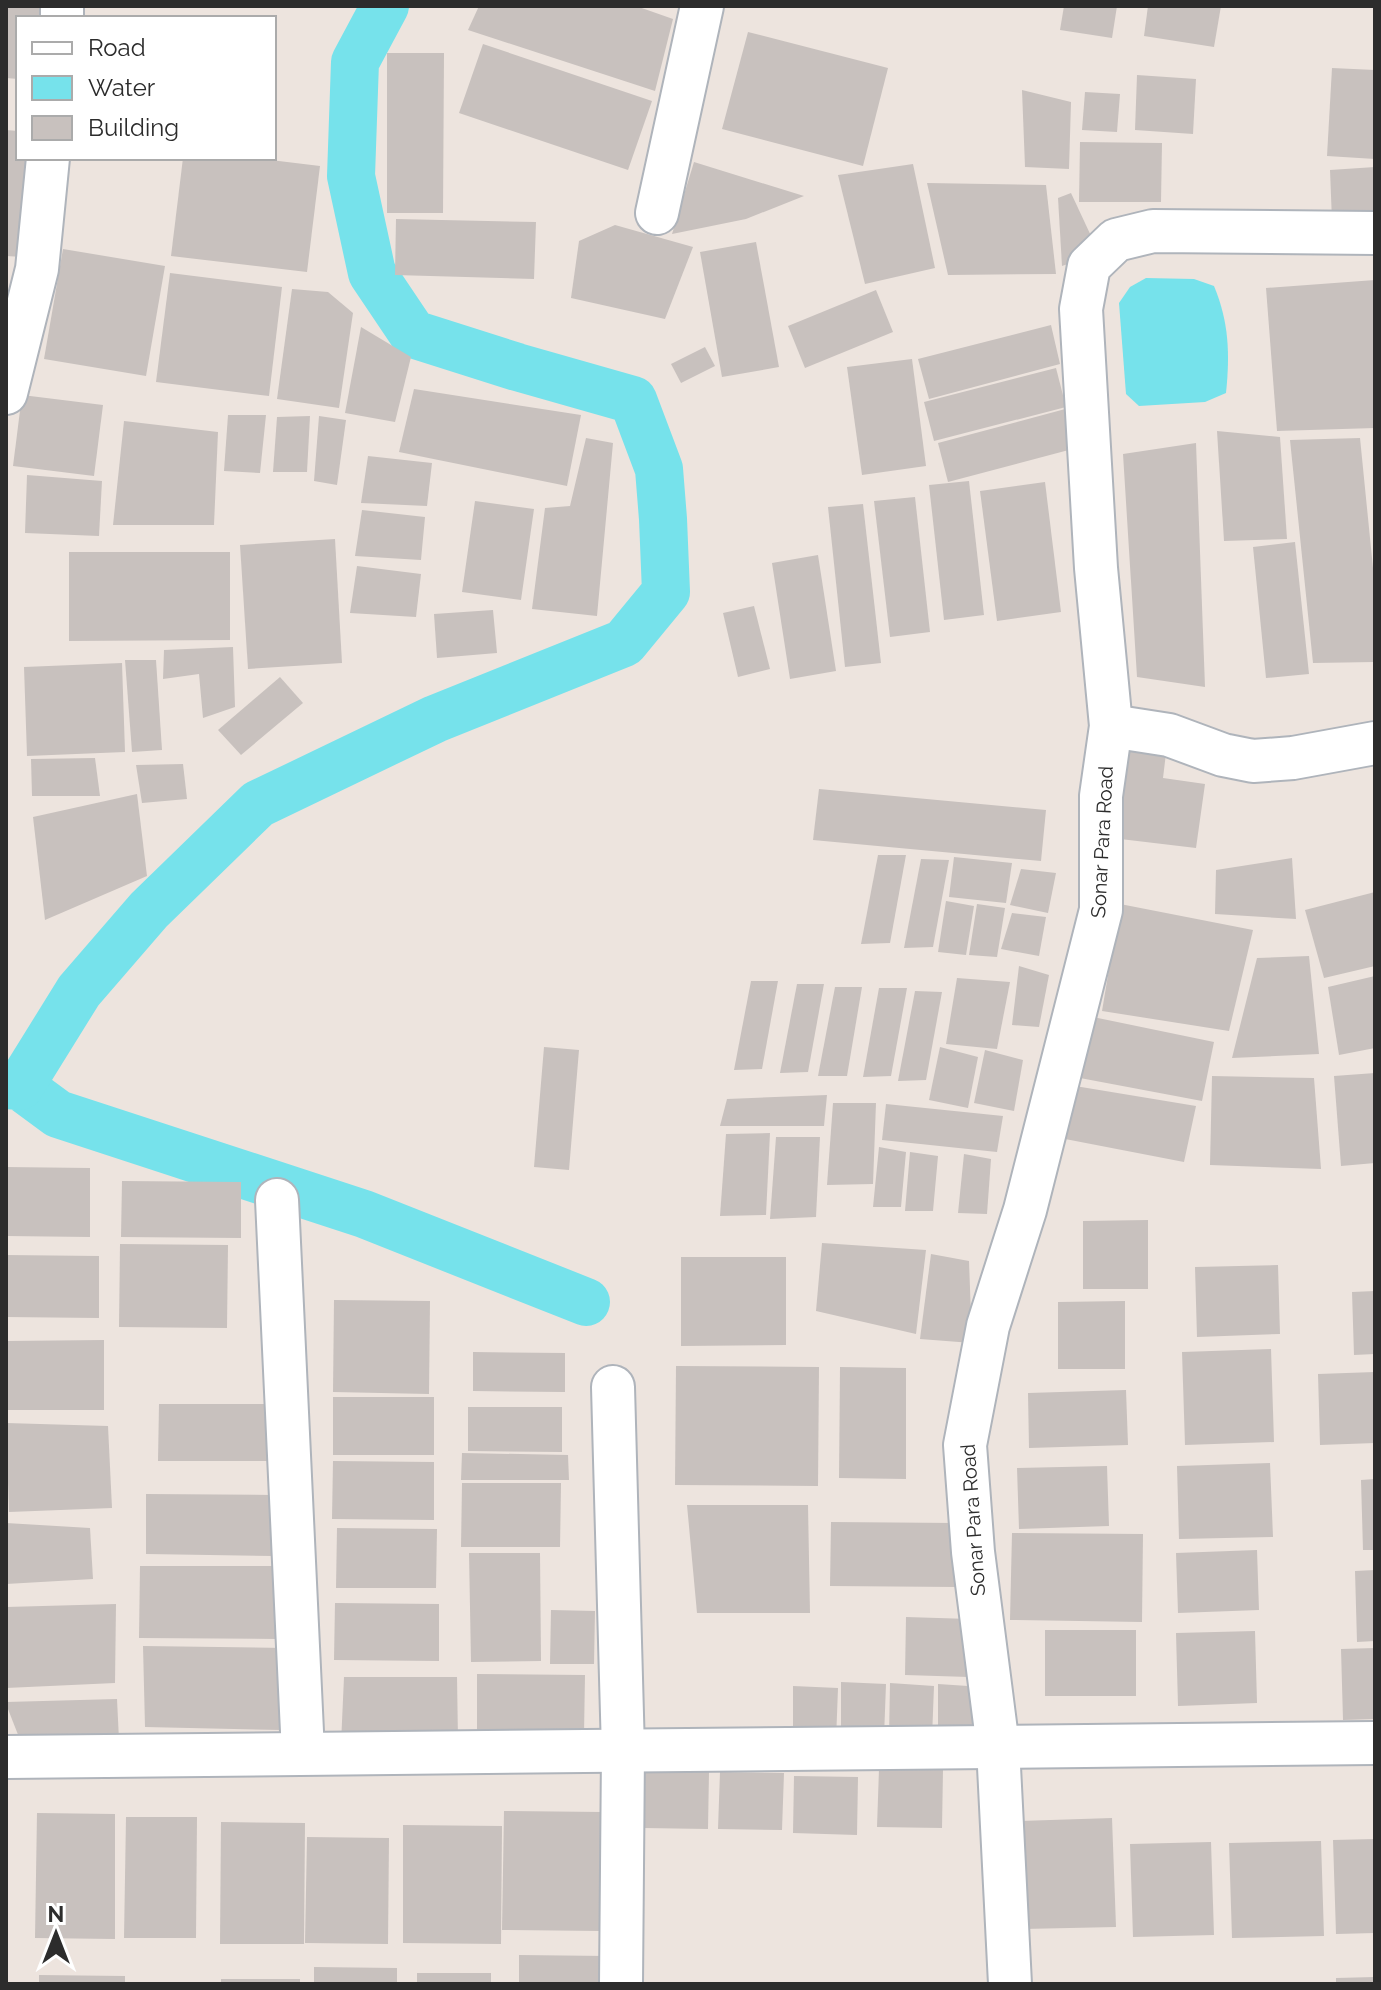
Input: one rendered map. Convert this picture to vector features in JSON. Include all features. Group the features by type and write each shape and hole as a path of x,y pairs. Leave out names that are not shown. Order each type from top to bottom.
{"street":[{"path":"657,213 702,6"},
{"path":"6,393 37,269 48,160"},
{"name":"Sonar Para Road","path":"1010,1984 998,1747 973,1552 965,1445 988,1326 1025,1210 1101,910 1101,796 1111,726 1096,568 1081,309 1089,266 1116,240 1153,231 1375,233"},
{"path":"1111,726 1169,735 1223,755 1253,761 1293,758 1375,743"},
{"path":"277,1200 303,1753"},
{"path":"613,1387 623,1751 621,1984"},
{"path":"6,1757 1375,1743"}],"water":[{"path":"1146,278 1194,279 1214,286 1223,312 1227,338 1226,393 1205,402 1139,406 1126,394 1119,303 1130,287"}],"building":[{"path":"6,6 44,6 43,16 16,16 16,79 6,78"},
{"path":"479,6 636,6 673,19 655,91 468,30"},
{"path":"1064,6 1117,6 1112,38 1060,30"},
{"path":"1148,6 1221,6 1214,47 1144,36"},
{"path":"748,32 888,68 863,166 722,129"},
{"path":"483,44 652,101 628,170 459,113"},
{"path":"387,53 444,53 443,213 387,213"},
{"path":"1332,68 1375,70 1375,159 1327,156"},
{"path":"1137,75 1196,79 1193,134 1135,130"},
{"path":"1022,90 1071,102 1069,169 1025,167"},
{"path":"1085,92 1120,94 1117,132 1082,130"},
{"path":"6,130 16,131 16,160 30,160 23,257 6,256"},
{"path":"1080,142 1162,143 1161,202 1079,202"},
{"path":"183,160 270,160 320,166 307,272 171,256"},
{"path":"694,162 804,196 746,219 672,234"},
{"path":"913,164 935,268 865,284 838,175"},
{"path":"1375,167 1375,219 1332,221 1330,170"},
{"path":"927,183 1046,185 1056,274 948,275"},
{"path":"1071,193 1099,253 1062,266 1058,198"},
{"path":"396,219 536,222 534,279 395,275"},
{"path":"615,225 693,247 665,319 571,298 579,241"},
{"path":"756,242 779,367 722,377 700,252"},
{"path":"63,249 165,266 146,376 44,359"},
{"path":"170,273 282,287 269,396 156,382"},
{"path":"1375,280 1375,428 1277,431 1266,288"},
{"path":"292,289 328,292 353,313 339,408 277,399"},
{"path":"876,290 893,332 805,368 788,326"},
{"path":"1051,325 1060,364 929,399 918,359"},
{"path":"361,327 411,357 395,422 345,413"},
{"path":"705,347 715,366 681,383 671,364"},
{"path":"912,359 926,466 862,475 847,367"},
{"path":"1056,368 1066,407 934,441 924,402"},
{"path":"414,389 581,415 567,486 399,452"},
{"path":"22,395 103,405 94,476 13,466"},
{"path":"1069,408 1080,447 948,482 938,443"},
{"path":"228,415 266,415 260,473 224,471"},
{"path":"310,416 307,472 273,472 277,417"},
{"path":"319,416 346,420 337,485 314,481"},
{"path":"124,421 218,432 214,525 113,525"},
{"path":"1217,431 1280,437 1287,539 1224,541"},
{"path":"586,438 613,443 597,616 532,609 545,508 570,506"},
{"path":"1360,438 1375,588 1375,662 1313,663 1290,440"},
{"path":"1196,443 1205,687 1137,677 1123,454"},
{"path":"368,456 432,463 427,506 361,503"},
{"path":"27,475 102,481 99,536 25,533"},
{"path":"969,481 984,615 944,620 929,485"},
{"path":"1045,482 1061,612 997,621 980,491"},
{"path":"915,497 930,632 890,637 874,501"},
{"path":"475,501 534,509 521,600 462,592"},
{"path":"863,504 881,663 845,667 828,507"},
{"path":"362,510 425,517 421,560 355,556"},
{"path":"335,539 342,663 248,669 240,545"},
{"path":"1295,542 1309,674 1266,678 1253,547"},
{"path":"69,552 230,552 230,640 69,641"},
{"path":"818,555 836,671 790,679 772,563"},
{"path":"357,566 421,574 416,617 350,613"},
{"path":"754,606 770,669 738,677 723,613"},
{"path":"493,610 497,653 437,658 434,614"},
{"path":"233,647 235,707 203,718 199,674 163,679 164,650"},
{"path":"125,660 156,660 162,750 132,752"},
{"path":"122,663 125,752 27,756 24,667"},
{"path":"280,677 303,703 241,755 218,730"},
{"path":"1125,740 1167,745 1163,778 1205,784 1196,848 1112,838"},
{"path":"95,758 100,796 32,796 31,759"},
{"path":"183,764 187,799 142,803 136,765"},
{"path":"819,789 1046,810 1041,861 813,840"},
{"path":"137,794 147,876 45,920 33,817"},
{"path":"878,855 906,855 890,943 861,944"},
{"path":"954,857 1012,863 1006,903 949,897"},
{"path":"1292,858 1296,919 1215,914 1216,870"},
{"path":"921,859 949,860 933,947 904,948"},
{"path":"1021,869 1056,873 1048,913 1010,905"},
{"path":"1375,892 1375,966 1324,978 1305,910"},
{"path":"946,901 974,906 966,955 938,952"},
{"path":"977,904 1005,908 997,957 969,955"},
{"path":"1120,904 1253,930 1229,1031 1102,1011"},
{"path":"1012,913 1046,917 1039,956 1001,949"},
{"path":"1309,956 1319,1054 1232,1058 1257,958"},
{"path":"1019,966 1049,975 1039,1027 1012,1025"},
{"path":"1375,976 1375,1048 1339,1055 1328,987"},
{"path":"957,978 1010,982 997,1049 946,1044"},
{"path":"751,981 778,981 762,1069 734,1070"},
{"path":"797,984 824,984 808,1072 780,1073"},
{"path":"835,987 862,987 847,1076 818,1076"},
{"path":"879,988 907,988 891,1076 863,1077"},
{"path":"915,991 942,992 926,1080 898,1081"},
{"path":"1093,1017 1214,1042 1202,1101 1080,1078"},
{"path":"544,1047 579,1050 569,1170 534,1167"},
{"path":"940,1047 978,1057 968,1108 929,1100"},
{"path":"985,1050 1023,1060 1014,1111 974,1103"},
{"path":"1375,1073 1375,1163 1341,1166 1334,1076"},
{"path":"1212,1076 1314,1078 1321,1169 1210,1165"},
{"path":"1069,1085 1196,1106 1184,1162 1060,1138"},
{"path":"827,1095 824,1126 720,1126 727,1099"},
{"path":"833,1103 876,1103 873,1184 827,1185"},
{"path":"886,1104 1003,1116 997,1152 882,1140"},
{"path":"770,1133 766,1215 720,1216 726,1134"},
{"path":"776,1137 820,1137 816,1217 770,1219"},
{"path":"879,1147 906,1152 901,1207 873,1207"},
{"path":"910,1152 938,1156 933,1211 905,1211"},
{"path":"964,1154 991,1159 987,1214 958,1213"},
{"path":"6,1167 90,1168 90,1237 6,1236"},
{"path":"122,1181 241,1182 241,1238 121,1237"},
{"path":"1148,1220 1148,1289 1083,1289 1083,1221"},
{"path":"822,1243 926,1250 916,1334 816,1311"},
{"path":"120,1244 228,1245 227,1328 119,1327"},
{"path":"931,1254 969,1261 972,1343 920,1339"},
{"path":"6,1255 99,1256 99,1318 6,1317"},
{"path":"681,1257 786,1257 786,1345 681,1346"},
{"path":"1278,1265 1280,1334 1197,1337 1195,1267"},
{"path":"1375,1291 1375,1354 1354,1355 1352,1292"},
{"path":"334,1300 430,1301 429,1394 333,1392"},
{"path":"1125,1301 1125,1369 1058,1369 1058,1302"},
{"path":"104,1340 104,1410 6,1410 6,1341"},
{"path":"1271,1349 1274,1442 1185,1445 1182,1352"},
{"path":"473,1352 565,1353 565,1392 473,1391"},
{"path":"676,1366 819,1367 818,1486 675,1485"},
{"path":"840,1367 906,1368 906,1479 839,1478"},
{"path":"1375,1372 1375,1443 1320,1445 1318,1374"},
{"path":"1126,1390 1128,1445 1029,1448 1028,1393"},
{"path":"333,1397 434,1397 434,1455 333,1455"},
{"path":"159,1404 273,1404 273,1461 158,1461"},
{"path":"468,1407 562,1407 562,1452 468,1451"},
{"path":"6,1423 108,1426 112,1508 9,1512"},
{"path":"462,1453 568,1455 569,1480 461,1480"},
{"path":"333,1461 434,1462 434,1520 332,1519"},
{"path":"1270,1463 1273,1537 1179,1539 1177,1466"},
{"path":"1107,1466 1109,1526 1019,1529 1017,1468"},
{"path":"1375,1479 1375,1550 1363,1550 1361,1480"},
{"path":"462,1483 561,1483 560,1547 461,1547"},
{"path":"146,1494 273,1495 273,1556 146,1554"},
{"path":"687,1505 808,1505 810,1613 697,1613"},
{"path":"831,1522 956,1523 956,1587 830,1586"},
{"path":"6,1523 90,1528 93,1579 6,1584"},
{"path":"337,1528 437,1529 436,1588 336,1588"},
{"path":"1012,1533 1143,1534 1142,1622 1010,1620"},
{"path":"1257,1550 1259,1610 1178,1613 1176,1553"},
{"path":"469,1553 540,1553 541,1661 471,1662"},
{"path":"140,1566 278,1566 277,1639 139,1638"},
{"path":"1375,1570 1375,1641 1357,1642 1355,1571"},
{"path":"335,1603 439,1604 439,1661 334,1660"},
{"path":"116,1604 115,1683 6,1688 6,1607"},
{"path":"551,1610 595,1611 594,1664 550,1664"},
{"path":"906,1617 970,1619 969,1677 905,1675"},
{"path":"1045,1630 1136,1630 1136,1696 1045,1696"},
{"path":"1255,1631 1257,1703 1178,1706 1176,1633"},
{"path":"143,1646 285,1648 282,1730 145,1727"},
{"path":"1375,1648 1375,1719 1343,1720 1341,1649"},
{"path":"477,1674 585,1675 584,1734 477,1733"},
{"path":"344,1677 457,1677 458,1741 341,1744"},
{"path":"841,1682 886,1684 884,1737 841,1737"},
{"path":"890,1683 934,1686 932,1738 889,1738"},
{"path":"938,1684 983,1687 981,1739 938,1739"},
{"path":"793,1686 838,1688 836,1741 793,1741"},
{"path":"117,1699 119,1740 24,1750 6,1704 6,1702"},
{"path":"879,1769 943,1770 942,1828 877,1827"},
{"path":"645,1770 709,1772 708,1829 643,1828"},
{"path":"720,1772 784,1773 782,1830 718,1829"},
{"path":"794,1776 858,1777 857,1835 793,1833"},
{"path":"504,1811 602,1812 601,1931 502,1930"},
{"path":"37,1813 115,1814 115,1939 35,1938"},
{"path":"126,1817 197,1817 196,1938 124,1938"},
{"path":"1112,1818 1116,1927 1023,1929 1020,1821"},
{"path":"221,1822 305,1823 304,1944 220,1944"},
{"path":"403,1825 502,1826 501,1944 403,1943"},
{"path":"307,1837 389,1838 388,1944 305,1943"},
{"path":"1375,1839 1375,1933 1336,1934 1333,1840"},
{"path":"1321,1841 1324,1936 1232,1938 1229,1843"},
{"path":"1211,1842 1214,1935 1133,1937 1130,1844"},
{"path":"519,1955 607,1956 607,1984 519,1984"},
{"path":"314,1967 397,1968 397,1984 314,1984"},
{"path":"417,1973 491,1973 491,1984 417,1984"},
{"path":"39,1975 125,1976 125,1984 39,1984"},
{"path":"1375,1977 1375,1984 1336,1984 1336,1978"},
{"path":"221,1979 300,1979 300,1984 221,1984"}],"waterway":[{"path":"20,1086 79,991 149,910 258,804 435,719 624,643 666,592 659,469 633,400 413,334 372,273 351,176 355,62 385,6"},
{"path":"6,1085 20,1086 58,1114 364,1214 586,1302"}]}
